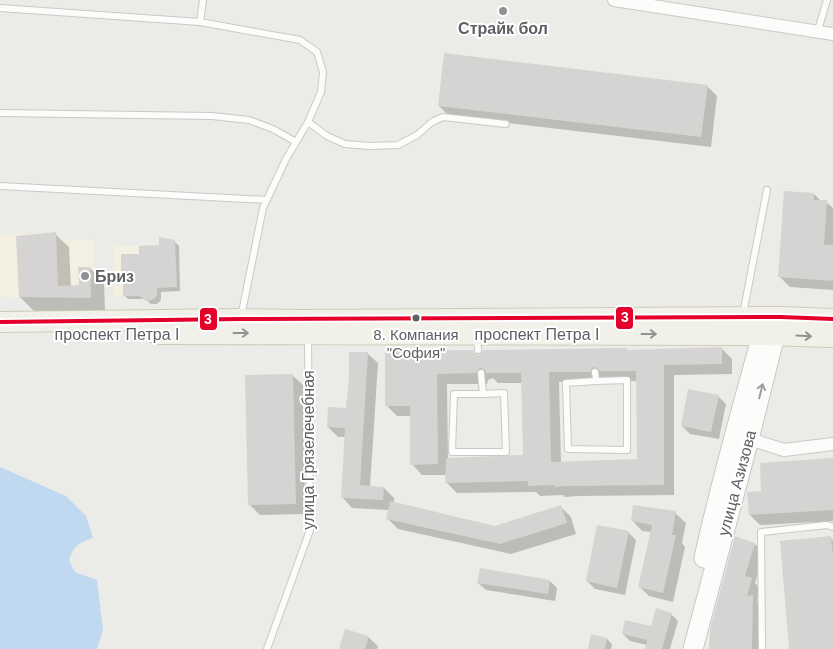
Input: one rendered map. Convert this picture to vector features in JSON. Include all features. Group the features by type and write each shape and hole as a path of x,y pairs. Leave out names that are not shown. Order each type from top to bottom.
{"main road":[{"name":"проспект Петра I","path":"0,322 241,319 742,318 771,326 833,337"},
{"name":"проспект Петра I","path":"0,335 308,334 478,342 590,338 771,326 833,319"},
{"name":"улица Азизова","path":"693,649 742,436 771,326"},
{"name":"улица Азизова","path":"682,649 725,469 742,436"}],"street":[{"path":"614,0 818,30 833,34"},
{"path":"742,436 784,450 830,446 833,444"}],"lane":[{"path":"200,22 203,0"},
{"path":"818,30 826,0"},
{"path":"0,8 200,22 300,40 317,52 323,72 322,92 263,208 241,319"},
{"path":"0,113 212,116 250,120 296,142"},
{"path":"308,122 327,136 345,144 370,146 398,145 417,135 432,122 443,116 506,124"},
{"path":"0,186 266,200"},
{"path":"742,318 767,190"},
{"name":"улица Грязелечебная","path":"268,649 310,530 308,334"},
{"path":"594,372 596,381"},
{"path":"481,373 482,394"},
{"path":"627,380 627,450 568,449 566,383 596,381 627,380"},
{"path":"504,393 506,452 452,452 454,394 482,394 504,393"},
{"path":"762,649 762,532 827,525 833,527"}],"shaded area":[{"path":"56,232 58,281 58,239 94,240 93,296 59,298 0,297 0,235"},
{"path":"114,246 139,246 139,296 114,296"}],"water":[{"path":"0,467 66,496 86,516 93,538 78,545 69,560 75,572 97,580 103,630 97,649 0,649"}],"building":[{"path":"444,53 708,85 701,137 438,106"},
{"path":"784,191 814,193 814,200 827,200 824,245 833,245 833,281 778,277"},
{"path":"56,232 58,286 79,285 78,267 90,267 91,298 19,297 16,236"},
{"path":"159,237 175,240 177,287 157,288 157,296 152,300 146,301 139,296 123,296 121,254 139,254 139,246 159,245"},
{"path":"722,347 722,364 664,365 664,485 554,487 554,485 528,486 528,481 445,483 446,458 523,455 521,373 486,373 481,368 476,373 437,374 438,464 410,465 410,406 385,406 385,351 473,350 478,355 483,350 627,348 627,350","holes":["595,367 600,371 636,371 637,459 551,462 549,372 590,372"]},
{"path":"349,352 368,352 360,485 384,487 383,500 341,498 345,428 327,427 328,407 346,408"},
{"path":"293,374 296,504 248,505 245,375"},
{"path":"688,389 719,395 711,432 681,426"},
{"path":"833,458 833,510 749,515 747,492 761,491 760,463"},
{"path":"390,501 495,526 561,505 567,523 500,544 386,519"},
{"path":"633,505 676,511 672,535 676,535 663,593 638,587 652,525 631,521"},
{"path":"597,525 629,531 617,588 586,581"},
{"path":"735,536 755,543 745,576 752,578 747,596 753,595 752,649 709,649 710,629"},
{"path":"831,536 833,557 833,649 789,649 780,541"},
{"path":"480,568 550,580 548,594 477,583"},
{"path":"656,608 672,613 662,649 645,649 647,640 622,634 625,620 651,626"},
{"path":"345,629 369,636 365,649 339,649"},
{"path":"591,634 607,638 605,649 588,649"}],"transit line":[{"name":"3","path":"0,322 781,317 833,319"}],"place":[{"name":"Страйк бол","path":"503,11"},
{"name":"Бриз","path":"85,276"},
{"name":"8. Компания \"София\"","path":"416,318"}]}
